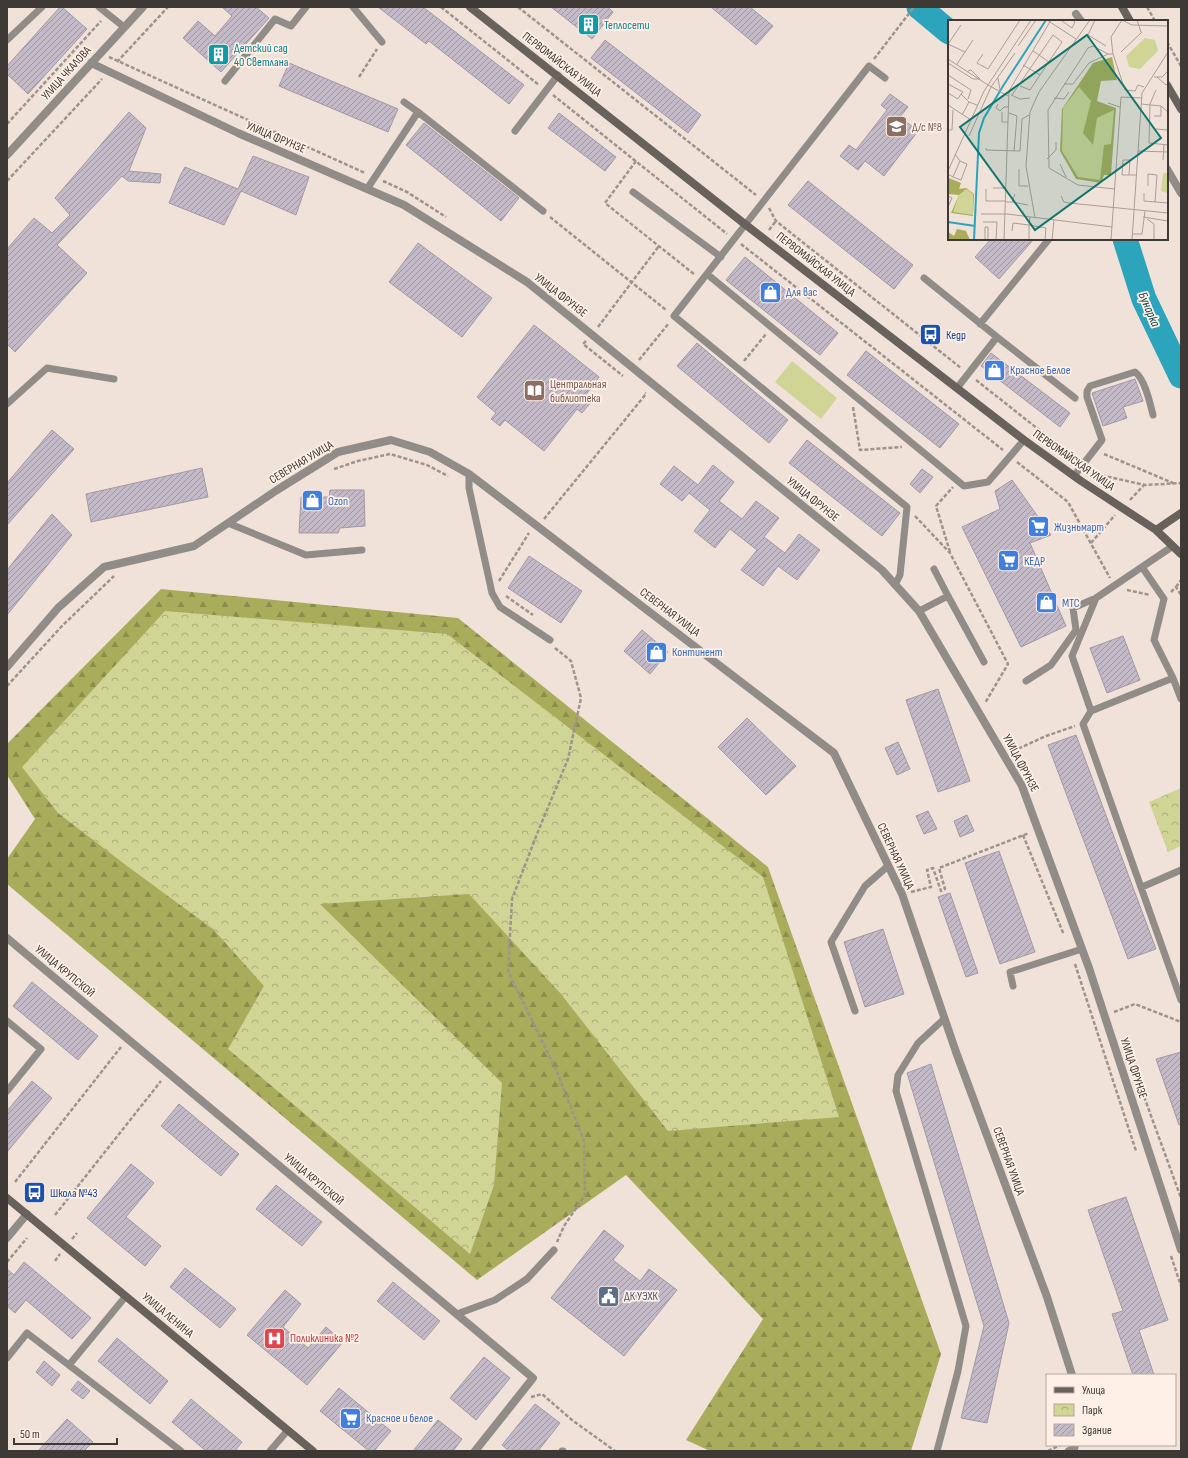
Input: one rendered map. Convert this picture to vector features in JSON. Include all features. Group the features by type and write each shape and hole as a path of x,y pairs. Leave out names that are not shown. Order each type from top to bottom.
{"main road":[{"path":"1122,7 1129,20"},
{"name":"ПЕРВОМАЙСКАЯ УЛИЦА","path":"472,8 746,225 1024,440 1074,476 1156,530 1181,554"},
{"path":"1168,87 1181,109"},
{"path":"1156,530 1181,513"},
{"name":"УЛИЦА ЛЕНИНА","path":"7,1198 313,1451"}],"street":[{"name":"УЛИЦА ЧКАЛОВА","path":"7,155 100,52 143,7"},
{"name":"УЛИЦА ФРУНЗЕ","path":"91,63 238,133 404,205 527,282 876,565 919,611 1022,786 1082,949 1181,1250"},
{"path":"1168,171 1181,193"},
{"name":"СЕВЕРНАЯ УЛИЦА","path":"7,667 58,608 104,567 194,546 338,452 391,440 430,452 469,474 834,753 902,894 944,1019 1047,1297 1072,1374"},
{"name":"УЛИЦА КРУПСКОЙ","path":"7,938 533,1378 475,1451"},
{"path":"7,1238 28,1214"}],"lane":[{"path":"7,40 42,7"},
{"path":"99,7 124,27"},
{"path":"225,81 275,19 290,26 306,7"},
{"path":"353,7 382,42"},
{"path":"885,78 869,66 735,240 674,316 907,507 900,575 895,585"},
{"path":"515,131 558,75"},
{"path":"404,102 543,211"},
{"path":"367,189 418,112"},
{"path":"633,192 721,257"},
{"path":"980,324 1048,240"},
{"path":"707,274 964,486 988,482 1024,440"},
{"path":"924,278 996,337 1075,398"},
{"path":"957,388 996,337"},
{"path":"7,404 47,368 114,379"},
{"path":"1074,476 1102,440 1086,397 1090,386 1134,372 1139,375 1143,381 1154,415"},
{"path":"469,474 468,488 492,593 500,606 550,640"},
{"path":"228,523 306,555 362,550"},
{"path":"1026,682 1051,664 1076,630 1072,608 1096,598 1173,546"},
{"path":"1142,567 1164,599 1154,640 1173,678 1181,699"},
{"path":"934,569 984,662"},
{"path":"919,611 948,596"},
{"path":"1091,711 1072,656 1096,598"},
{"path":"1173,678 1091,711 1083,724 1181,1000"},
{"path":"855,1011 831,942 865,886 888,866"},
{"path":"1142,887 1181,870"},
{"path":"1013,986 1010,972 1082,949"},
{"path":"937,1451 958,1372 966,1326 896,1091 898,1075 918,1043 944,1019"},
{"path":"7,1021 41,1049 7,1092"},
{"path":"457,1314 495,1300 528,1279 554,1250"},
{"path":"69,1365 126,1296"},
{"path":"7,1358 27,1333 181,1451"},
{"path":"270,1451 288,1430"}],"path":[{"path":"7,182 168,7"},
{"path":"441,7 1068,502 1114,586 1164,599 1181,580"},
{"path":"518,7 764,201 776,221 1083,464 1100,475 1145,485 1181,483"},
{"path":"869,66 914,7"},
{"path":"1148,7 1154,20"},
{"path":"7,124 108,14"},
{"path":"359,77 382,42"},
{"path":"1168,44 1181,66"},
{"path":"100,52 118,62 407,192 452,221"},
{"path":"636,161 605,203 702,280"},
{"path":"543,211 674,316 639,360 633,355"},
{"path":"598,326 659,246"},
{"path":"592,322 604,331"},
{"path":"747,358 772,328"},
{"path":"583,344 629,380"},
{"path":"498,584 529,533 537,527 646,394 640,389"},
{"path":"851,392 860,450 916,446"},
{"path":"1094,450 1173,483"},
{"path":"333,469 358,461 390,454 427,465 451,478"},
{"path":"958,481 936,506 950,553 1008,664 984,705 980,699"},
{"path":"907,507 950,553"},
{"path":"529,533 535,538"},
{"path":"7,686 62,626 115,576"},
{"path":"1176,587 1181,595"},
{"path":"504,594 536,617"},
{"path":"550,640 549,643 571,661 581,698 568,759 512,899 508,970 557,1072 584,1141 585,1195 564,1226 554,1250"},
{"path":"1009,745 1013,752 1046,736 1083,724"},
{"path":"902,894 931,887 927,870 933,868 941,891 945,889 939,868 1022,835 1039,830"},
{"path":"1022,835 1071,953 1138,1158"},
{"path":"1111,1005 1114,1012 1135,1004 1181,1022"},
{"path":"15,1182 128,1039"},
{"path":"55,1215 168,1072"},
{"path":"1138,1079 1181,1198"},
{"path":"7,1262 27,1238"},
{"path":"1171,1256 1181,1286"},
{"path":"529,1397 542,1394 572,1420 615,1451"},
{"path":"1048,1451 1059,1446"}],"green space":[{"path":"792,361 837,398 821,419 775,382"},
{"path":"161,589 458,618 768,867 941,1354 911,1451 710,1451 686,1440 763,1319 626,1175 477,1280 7,884 7,859 35,819 7,775 7,744"},
{"path":"165,611 447,634 763,877 839,1117 668,1131 561,994 469,894 320,904 502,1083 494,1185 470,1254 228,1049 264,986 213,929 58,813 22,767"},
{"path":"1181,788 1181,846 1168,852 1149,802"}],"building":[{"path":"60,7 62,7 87,29 28,94 7,74 7,66"},
{"name":"Детский сад 40 Светлана","path":"222,7 256,7 269,18 221,72 183,38 198,21 215,36 232,16"},
{"path":"378,7 423,7 524,85 509,104 429,41 426,44"},
{"name":"Теплосети","path":"551,7 608,7 613,12 592,39"},
{"path":"711,7 750,7 773,26 756,45"},
{"path":"605,40 701,115 688,133 591,58"},
{"path":"289,63 398,109 388,132 279,86"},
{"path":"890,94 908,107 900,117 918,131 884,176 865,161 858,170 840,156 849,145 856,150 887,110 881,105"},
{"path":"129,112 146,128 129,171 161,174 160,183 128,181 122,176 57,245 87,273 15,352 7,344 7,249 34,218 52,233 70,215 55,198"},
{"path":"559,113 616,157 605,171 548,128"},
{"path":"424,123 519,198 501,221 406,145"},
{"path":"253,156 309,177 296,215 241,191 224,225 169,203 185,167 238,189"},
{"path":"808,181 913,265 894,289 788,205"},
{"path":"990,240 1033,240 999,279 975,257"},
{"path":"418,243 492,298 462,337 389,282"},
{"path":"745,257 838,333 820,355 726,280"},
{"name":"Центральная библиотека","path":"534,325 599,377 585,396 592,401 582,413 577,409 544,451 505,420 500,426 491,419 496,413 477,397"},
{"path":"697,343 788,420 769,443 677,366"},
{"path":"866,351 959,424 940,448 847,375"},
{"path":"991,353 1070,413 1060,427 981,366"},
{"path":"1135,379 1143,401 1123,407 1127,418 1103,426 1092,393"},
{"path":"52,430 74,449 7,525 7,483"},
{"path":"807,440 900,513 882,536 789,463"},
{"path":"713,465 734,482 719,501 742,519 756,501 779,518 764,537 785,553 799,534 820,550 797,580 778,566 763,586 741,570 757,550 730,529 715,548 694,531 710,510 689,493 682,501 660,484 674,466 698,485"},
{"path":"202,468 208,497 91,522 86,494"},
{"path":"922,469 933,477 920,493 910,484"},
{"name":"КЕДР","path":"1012,480 1051,535 1030,543 1066,626 1021,647 962,527 1000,509 995,491"},
{"path":"330,490 364,490 365,526 340,528 338,533 299,533 301,497 329,497"},
{"path":"52,514 72,535 7,615 7,570"},
{"path":"529,556 582,591 561,623 508,588"},
{"path":"642,630 668,652 650,674 624,651"},
{"path":"1123,636 1140,680 1107,693 1090,648"},
{"path":"938,689 970,781 938,792 906,700"},
{"path":"747,718 796,766 766,795 718,747"},
{"path":"1076,735 1156,949 1128,959 1048,745"},
{"path":"898,742 910,769 897,775 885,748"},
{"path":"928,811 937,829 924,834 916,816"},
{"path":"967,815 974,831 960,837 954,821"},
{"path":"999,851 1035,952 1000,964 965,863"},
{"path":"950,893 978,973 966,977 938,897"},
{"path":"883,929 904,994 865,1007 844,942"},
{"path":"32,982 98,1036 78,1060 13,1006"},
{"path":"1181,1052 1181,1124 1179,1125 1156,1059"},
{"path":"931,1064 1009,1323 987,1423 961,1418 984,1326 907,1073"},
{"path":"32,1081 52,1098 7,1152 7,1111"},
{"path":"179,1104 239,1154 221,1176 161,1126"},
{"path":"131,1164 154,1183 126,1217 161,1246 145,1266 87,1218"},
{"path":"276,1185 322,1222 302,1246 256,1209"},
{"path":"1126,1197 1168,1320 1139,1330 1154,1374 1133,1374 1112,1314 1123,1311 1088,1210"},
{"path":"604,1230 624,1246 613,1260 640,1281 649,1269 677,1290 624,1356 551,1298"},
{"path":"24,1262 91,1318 72,1339 26,1300 15,1313 7,1306 7,1269 14,1275"},
{"path":"185,1268 236,1309 220,1328 170,1287"},
{"path":"393,1282 440,1321 424,1340 377,1301"},
{"name":"Поликлиника №2","path":"285,1290 301,1304 283,1327 308,1348 326,1327 343,1342 307,1385 247,1335"},
{"path":"117,1338 168,1381 150,1404 98,1361"},
{"path":"484,1357 510,1378 476,1420 450,1398"},
{"path":"44,1361 60,1375 52,1386 36,1372"},
{"path":"78,1381 90,1391 83,1399 71,1390"},
{"path":"339,1388 391,1431 374,1451 369,1451 320,1411"},
{"path":"191,1399 242,1442 235,1451 206,1451 172,1422"},
{"path":"535,1404 560,1423 538,1451 509,1451 502,1445"},
{"path":"67,1419 93,1442 84,1451 38,1451"},
{"path":"438,1420 462,1439 453,1451 413,1451"}],"waterway":[{"name":"Бунарка","path":"919,7 948,31"},
{"name":"Бунарка","path":"1125,240 1144,299 1181,376"}],"place":[{"name":"Теплосети","path":"588,25"},
{"name":"Детский сад 40 Светлана","path":"219,55"},
{"name":"Д/с №8","path":"897,127"},
{"name":"Для вас","path":"771,292"},
{"name":"Кедр","path":"930,335"},
{"name":"Красное Белое","path":"994,370"},
{"name":"Центральная библиотека","path":"535,391"},
{"name":"Ozon","path":"312,501"},
{"name":"Жизньмарт","path":"1038,527"},
{"name":"КЕДР","path":"1008,561"},
{"name":"МТС","path":"1047,603"},
{"name":"Континент","path":"656,652"},
{"name":"Школа №43","path":"34,1193"},
{"name":"ДК УЭХК","path":"608,1296"},
{"name":"Поликлиника №2","path":"274,1338"},
{"name":"Красное и белое","path":"351,1418"}]}
